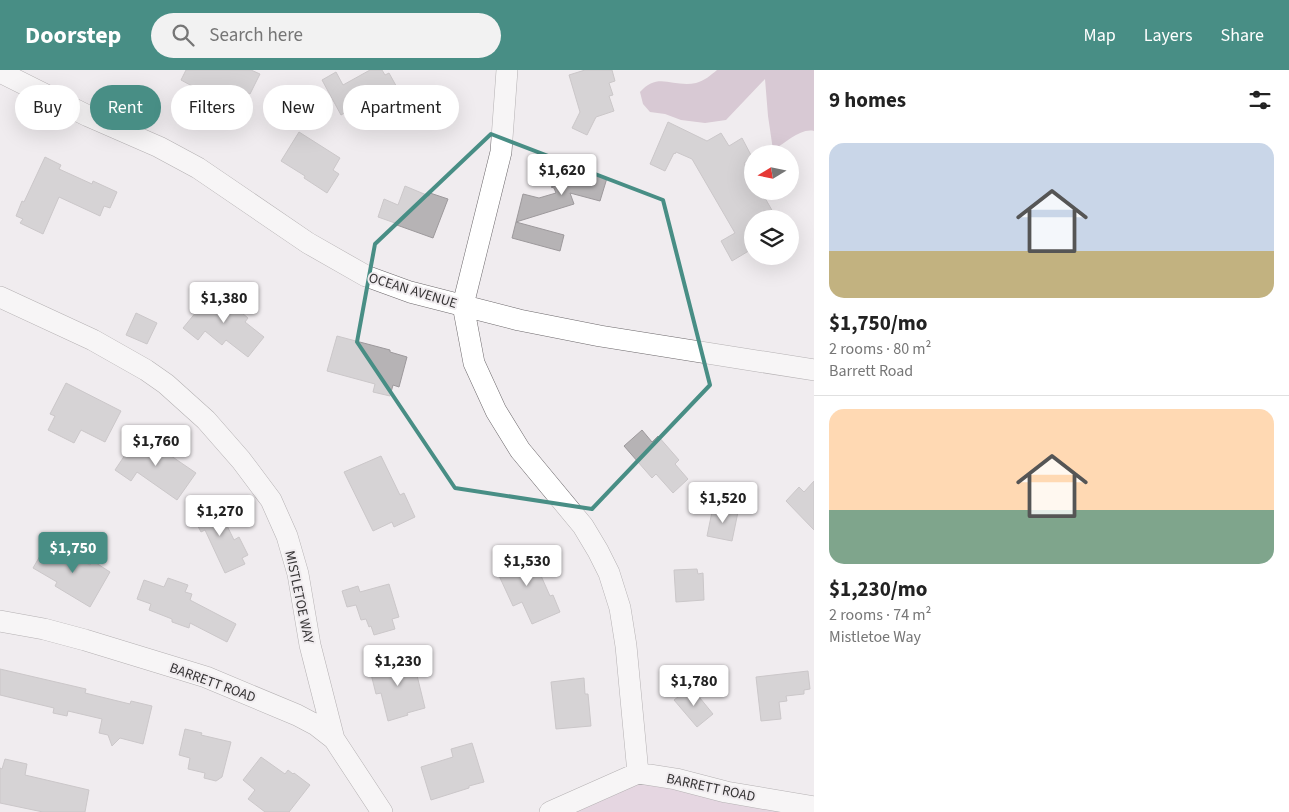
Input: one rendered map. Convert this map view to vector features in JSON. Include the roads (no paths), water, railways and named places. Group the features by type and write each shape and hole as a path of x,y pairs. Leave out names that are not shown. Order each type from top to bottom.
{"street":[{"path":"507,70 501,152 463,305 474,363 496,411 520,450 583,526 609,573 620,608 626,646 638,773 550,812"},
{"name":"OCEAN AVENUE","path":"3,76 159,147 198,168 308,243 366,276 410,292 519,320 600,336 814,370"},
{"name":"MISTLETOE WAY","path":"0,297 93,340 146,370 166,384 206,420 241,460 270,500 288,536 298,574 310,645 334,739"},
{"name":"BARRETT ROAD","path":"0,621 44,629 206,677 297,715 316,725 334,739 382,812"},
{"name":"BARRETT ROAD","path":"638,773 676,779 726,792 814,807"}]}
